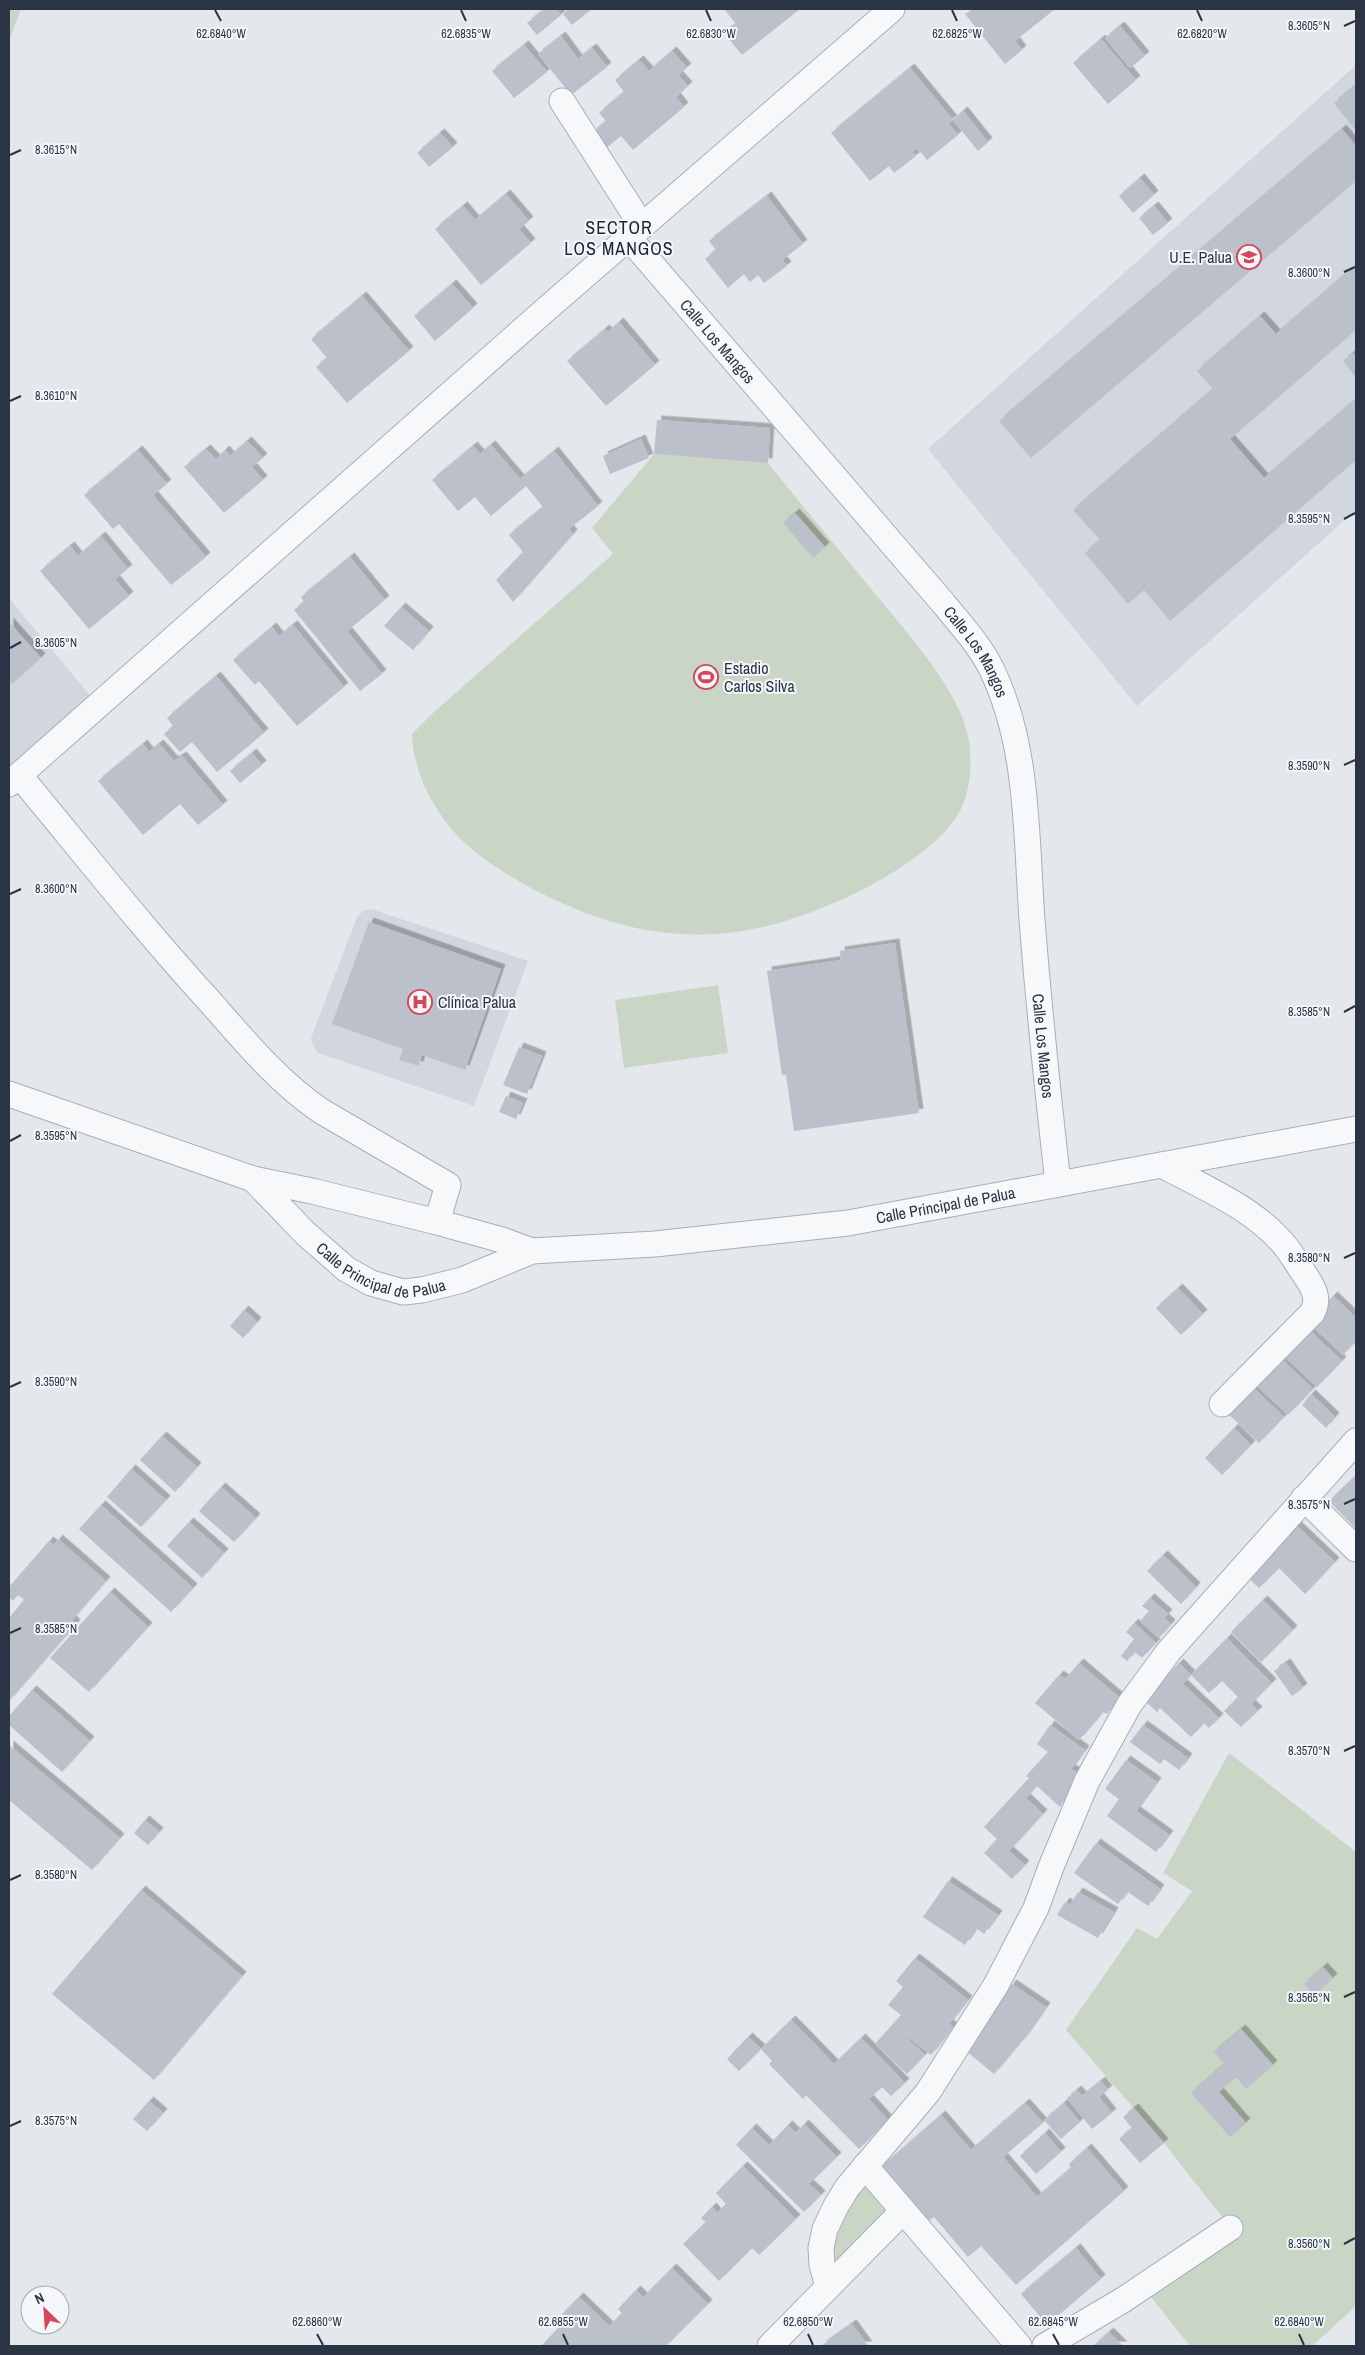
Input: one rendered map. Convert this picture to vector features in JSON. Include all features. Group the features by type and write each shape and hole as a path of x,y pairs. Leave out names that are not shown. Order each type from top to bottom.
{"street":[{"path":"437,1222 448,1185 321,1111 277,1076 167,955 14,780 635,232 892,9"},
{"name":"Calle Los Mangos","path":"562,101 635,232 944,604 977,646 990,667 1015,738 1022,784 1043,1057 1058,1183"},
{"name":"Calle Principal de Palua","path":"9,1094 253,1179 312,1191 437,1222 502,1240 532,1251"},
{"name":"Calle Principal de Palua","path":"253,1179 305,1233 346,1269 371,1283 404,1292 422,1290 462,1280 532,1251 655,1244 848,1223 1356,1129"},
{"path":"1162,1165 1232,1202 1263,1226 1285,1246 1316,1294 1316,1304 1312,1313 1222,1404"},
{"path":"828,2286 822,2266 821,2248 825,2229 836,2206 865,2166 928,2092 996,1984 1036,1908 1087,1781 1129,1705 1169,1651 1356,1441"},
{"path":"1304,1498 1356,1549"},
{"path":"865,2166 1019,2346"},
{"path":"770,2346 903,2210"},
{"path":"1045,2346 1123,2300 1230,2228"}],"shaded area":[{"name":"U.E. Palua","path":"1356,65 1356,510 1137,706 928,449"},
{"path":"9,598 98,705 9,784"},
{"name":"Clínica Palua","path":"371,909 528,961 474,1106 327,1056 317,1052 313,1045 311,1038 357,917 363,911"}],"green space":[{"path":"9,9 21,9 9,41"},
{"name":"Estadio Carlos Silva","path":"654,454 768,463 899,622 942,679 963,718 970,746 970,778 962,808 941,836 892,873 863,890 802,916 748,930 693,934 636,928 584,912 532,889 486,860 456,834 437,809 429,794 422,780 413,749 412,734 434,712 613,554 592,528"},
{"path":"718,985 728,1053 624,1068 615,1000"},
{"path":"1229,1753 1356,1852 1356,2306 1312,2346 1190,2346 1143,2287 1230,2227 1164,2143 1066,2030 1137,1928 1157,1939 1192,1891 1163,1873"},
{"path":"865,2166 903,2211 828,2286 825,2229"}],"building":[{"path":"545,9 556,9 561,15 537,35 527,23"},
{"path":"569,9 592,9 572,25 563,14"},
{"path":"724,9 800,9 742,55 724,33 736,24"},
{"path":"973,9 1055,9 1015,41 1022,50 1005,64 965,14"},
{"path":"1120,26 1145,56 1130,68 1105,38"},
{"path":"561,36 578,59 592,48 607,67 571,95 538,54"},
{"path":"1101,39 1136,80 1108,104 1073,63"},
{"path":"524,45 547,72 514,98 492,71"},
{"path":"672,51 687,68 678,75 688,86 676,97 684,107 633,150 621,136 605,149 592,133 606,121 599,113 624,92 615,80 639,60 649,71"},
{"path":"910,68 953,120 948,123 958,135 927,160 917,148 912,152 916,156 894,173 889,166 870,181 831,133"},
{"path":"1356,85 1356,131 1334,103"},
{"path":"963,111 988,142 978,151 953,120"},
{"path":"1342,129 1356,146 1356,181 1031,458 999,421"},
{"path":"440,133 453,147 429,167 417,153"},
{"path":"1140,178 1154,195 1133,213 1119,196"},
{"path":"506,194 529,221 519,229 531,243 481,285 435,229 463,206 475,220"},
{"path":"767,196 803,244 782,260 787,266 764,283 758,275 750,282 744,274 728,288 705,259 716,250 709,241"},
{"path":"1154,206 1168,223 1153,235 1139,218"},
{"path":"1356,265 1356,330 1230,439 1264,478 1356,399 1356,460 1170,621 1144,590 1128,604 1085,553 1100,540 1073,510 1213,389 1197,371 1260,316 1276,334"},
{"path":"452,284 473,308 435,341 414,316"},
{"path":"362,296 409,351 347,403 316,367 327,358 311,339"},
{"path":"619,322 655,365 606,406 567,361 605,329 608,332"},
{"path":"1353,353 1356,357 1356,378 1343,361"},
{"path":"657,420 770,428 768,463 654,454"},
{"path":"641,439 649,458 610,474 603,456"},
{"path":"247,441 263,458 252,467 263,480 224,513 184,467 206,449 216,459 225,450 230,456"},
{"path":"491,445 520,479 554,451 598,506 569,529 573,534 513,602 496,580 523,552 509,535 543,507 526,486 491,516 475,497 458,511 432,480 473,446 480,454"},
{"path":"138,450 167,484 153,495 206,557 171,585 119,524 113,529 84,495"},
{"path":"795,513 825,547 813,558 783,523"},
{"path":"101,536 128,569 115,579 129,596 89,629 40,571 70,546 78,556"},
{"path":"350,557 385,600 347,631 382,674 360,691 294,610 304,602 301,597"},
{"path":"401,607 429,631 413,650 384,626"},
{"path":"9,622 41,658 12,684 9,680"},
{"path":"293,625 344,687 297,726 259,681 255,685 233,660 272,627 279,636"},
{"path":"216,676 264,733 217,772 192,742 180,752 164,734 173,726 167,718"},
{"path":"143,744 149,752 159,744 174,761 182,756 223,805 198,825 180,804 143,835 98,781"},
{"path":"252,753 262,765 240,783 230,771"},
{"path":"369,922 501,969 465,1070 422,1055 419,1066 399,1060 403,1049 332,1024"},
{"path":"895,943 919,1113 794,1131 786,1075 782,1075 767,971 841,960 840,951"},
{"path":"519,1047 542,1056 527,1094 503,1085"},
{"path":"506,1096 523,1103 516,1119 499,1112"},
{"path":"1178,1288 1203,1314 1181,1335 1156,1308"},
{"path":"1333,1296 1356,1318 1356,1341 1343,1355 1308,1322"},
{"path":"244,1310 257,1322 243,1338 230,1326"},
{"path":"1307,1328 1342,1361 1317,1387 1282,1354"},
{"path":"1278,1356 1313,1389 1288,1415 1253,1382"},
{"path":"1249,1384 1284,1417 1259,1443 1224,1410"},
{"path":"1311,1394 1335,1417 1326,1428 1302,1405"},
{"path":"1234,1428 1251,1445 1222,1475 1205,1458"},
{"path":"162,1436 197,1467 175,1492 140,1460"},
{"path":"131,1469 166,1500 141,1527 107,1497"},
{"path":"1356,1475 1356,1529 1329,1501"},
{"path":"221,1487 256,1518 234,1542 199,1511"},
{"path":"101,1505 193,1588 171,1612 79,1529"},
{"path":"189,1522 224,1553 202,1578 167,1546"},
{"path":"1297,1526 1335,1562 1305,1594 1279,1568 1259,1588 1247,1577"},
{"path":"58,1539 106,1581 72,1620 76,1624 9,1701 9,1618 24,1600 18,1595 13,1601 9,1597 9,1587 49,1541 54,1545"},
{"path":"1163,1555 1196,1587 1181,1604 1147,1571"},
{"path":"110,1592 148,1627 89,1692 50,1658"},
{"path":"1150,1598 1168,1614 1164,1618 1171,1624 1159,1638 1140,1621 1149,1611 1142,1606"},
{"path":"1263,1600 1293,1630 1261,1662 1231,1632"},
{"path":"1134,1623 1156,1643 1142,1658 1135,1652 1127,1661 1121,1656 1134,1639 1126,1632"},
{"path":"1227,1638 1272,1683 1251,1704 1258,1711 1241,1727 1224,1711 1238,1697 1222,1681 1209,1693 1191,1675"},
{"path":"1079,1663 1120,1698 1107,1714 1103,1712 1079,1740 1035,1703 1059,1675 1065,1679"},
{"path":"1179,1663 1191,1675 1183,1684 1219,1718 1209,1728 1204,1723 1191,1737 1160,1708 1157,1712 1144,1700"},
{"path":"1286,1663 1303,1688 1292,1696 1274,1671"},
{"path":"32,1690 90,1741 62,1772 9,1725 9,1716"},
{"path":"1050,1725 1085,1750 1071,1769 1078,1773 1060,1807 1037,1786 1026,1798 1043,1814 1009,1851 1025,1865 1012,1879 984,1853 997,1839 984,1827 1029,1778 1026,1776 1048,1752 1037,1744"},
{"path":"1143,1725 1188,1758 1179,1770 1164,1759 1160,1764 1130,1742"},
{"path":"9,1745 120,1838 92,1870 9,1800"},
{"path":"1126,1760 1157,1782 1136,1811 1169,1835 1156,1852 1107,1816 1119,1799 1105,1789"},
{"path":"145,1820 159,1832 148,1845 134,1833"},
{"path":"1096,1843 1160,1889 1148,1906 1128,1892 1118,1904 1074,1873"},
{"path":"948,1881 998,1915 984,1934 976,1928 965,1945 923,1917"},
{"path":"141,1890 242,1976 154,2080 52,1994"},
{"path":"1078,1892 1114,1912 1098,1938 1057,1915 1065,1902 1070,1905"},
{"path":"915,1958 968,2000 949,2024 953,2027 931,2055 895,2027 925,2055 907,2074 875,2044 901,2015 888,2005 903,1987 896,1981"},
{"path":"1323,1967 1333,1978 1314,1995 1304,1984"},
{"path":"1012,1984 1046,2007 1025,2037 994,2074 965,2050"},
{"path":"791,2020 834,2064 861,2038 905,2083 891,2096 882,2087 869,2099 888,2120 859,2149 806,2095 803,2099 769,2064 772,2061 761,2049"},
{"path":"1241,2029 1273,2065 1246,2089 1236,2077 1219,2092 1246,2123 1230,2137 1191,2093 1224,2064 1214,2052"},
{"path":"748,2037 761,2049 739,2071 727,2059"},
{"path":"1101,2081 1108,2090 1099,2097 1112,2113 1092,2129 1067,2098 1077,2090 1082,2096"},
{"path":"149,2101 163,2113 147,2131 133,2119"},
{"path":"1025,2103 1043,2123 1003,2157 1037,2197 1071,2168 1069,2164 1087,2148 1124,2191 1016,2285 981,2246 968,2257 934,2217 926,2223 879,2169 941,2115 971,2150"},
{"path":"1064,2103 1080,2122 1061,2139 1044,2120"},
{"path":"1134,2108 1164,2143 1140,2163 1119,2139 1132,2128 1123,2117"},
{"path":"804,2124 837,2157 809,2184 821,2195 804,2212 736,2145 752,2128 769,2145 788,2125 796,2133"},
{"path":"1045,2133 1061,2152 1036,2174 1020,2156"},
{"path":"743,2166 796,2219 759,2255 752,2248 719,2281 683,2244 706,2222 701,2218 712,2207 717,2213 726,2204 716,2193"},
{"path":"1076,2248 1101,2279 1047,2325 1021,2294"},
{"path":"672,2268 708,2304 666,2346 541,2346 567,2319 562,2314 579,2297 609,2326 622,2313 618,2309 636,2290 643,2297"},
{"path":"852,2324 868,2346 821,2346"},
{"path":"1109,2332 1123,2346 1093,2346"}],"place":[{"name":"U.E. Palua","path":"1249,257"},
{"name":"Estadio Carlos Silva","path":"706,677"},
{"name":"Clínica Palua","path":"420,1002"}],"district":[{"name":"SECTOR LOS MANGOS","path":"619,237"}]}
